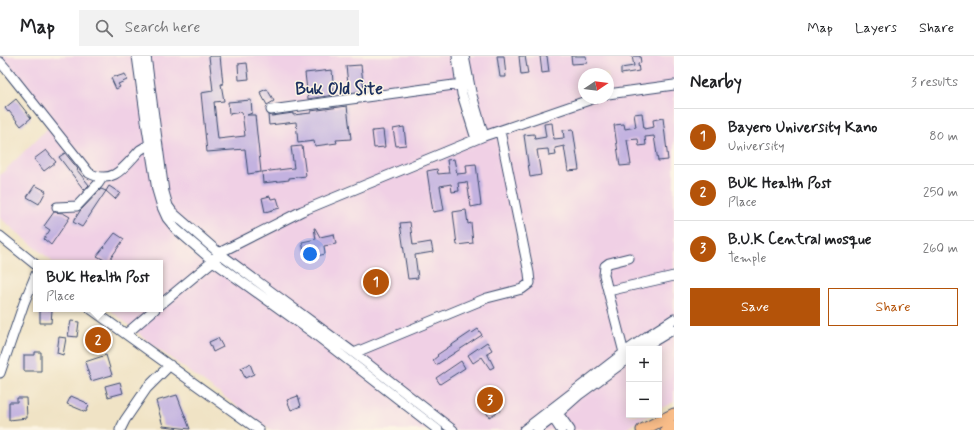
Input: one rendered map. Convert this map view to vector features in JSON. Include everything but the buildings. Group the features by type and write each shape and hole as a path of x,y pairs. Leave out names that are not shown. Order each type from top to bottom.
{"main road":[{"path":"642,430 674,414"},
{"path":"666,430 674,426"}],"street":[{"path":"137,56 154,145 168,206 181,220 219,253 354,353 438,430"},
{"path":"146,56 157,190 162,208 167,218 176,229 213,261 448,428"},
{"path":"457,56 461,84 466,93 480,138"},
{"path":"464,56 466,93"},
{"path":"0,62 89,173 96,177 102,178 116,175 140,150 154,145"},
{"path":"271,110 461,84"},
{"path":"614,93 674,85"},
{"path":"163,303 213,261 219,253 302,211 480,138 578,104"},
{"path":"354,353 487,298 522,289 530,283 500,131"},
{"path":"57,207 77,206 102,178"},
{"path":"0,236 33,263"},
{"path":"626,348 604,275 605,266 614,261 629,258"},
{"path":"608,291 674,276"},
{"path":"0,373 33,281"},
{"path":"96,312 259,430"},
{"path":"126,334 152,312"},
{"path":"637,346 649,335 674,319"},
{"path":"646,346 674,329"},
{"path":"524,430 554,413 580,394 626,356"},
{"path":"120,430 125,420 147,388 170,365"},
{"path":"538,430 554,413"},
{"path":"554,413 561,430"},
{"path":"554,413 570,430"}],"shaded area":[{"path":"0,56 674,56 674,402 662,408 662,346 626,346 626,418 644,418 625,430 270,430 154,346 113,312 163,312 163,260 50,260 0,218 0,175 52,124 0,59"}],"place":[{"name":"Bayero University Kano","path":"376,282"},
{"name":"BUK Health Post","path":"98,340"},
{"name":"B.U.K Central mosque","path":"490,400"}],"district":[{"name":"Buk Old Site","path":"339,88"}]}
